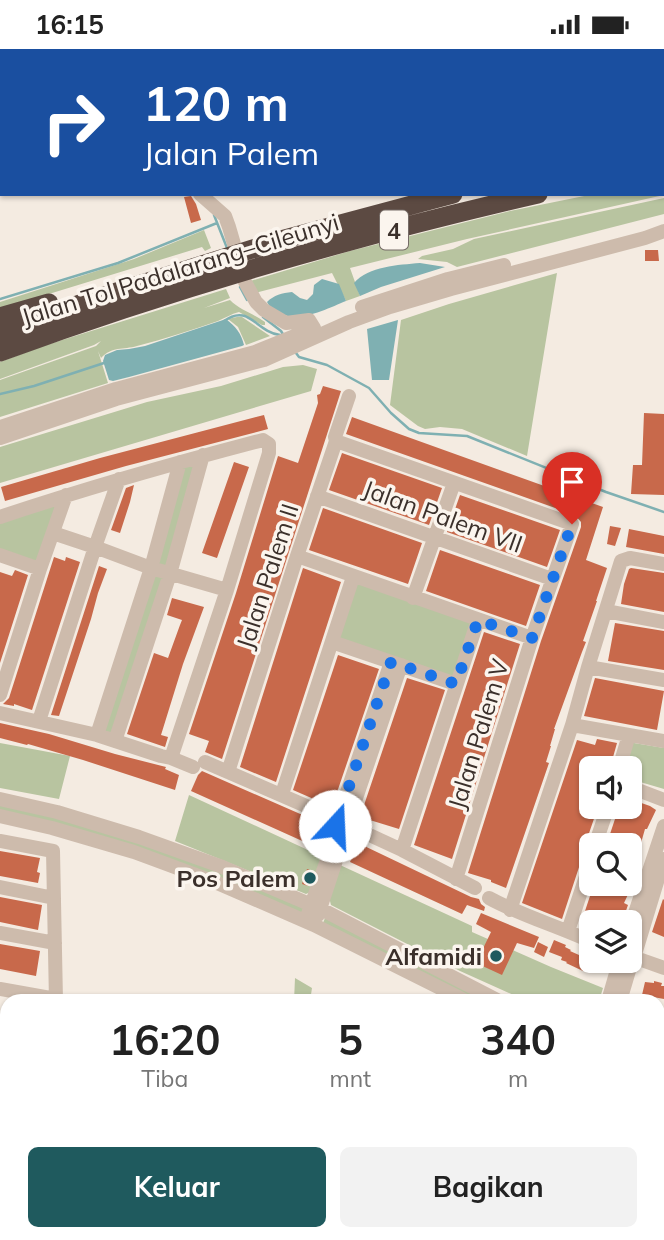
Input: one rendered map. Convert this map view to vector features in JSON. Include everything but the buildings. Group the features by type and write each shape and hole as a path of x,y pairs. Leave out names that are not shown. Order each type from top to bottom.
{"highway":[{"name":"Jalan Tol Padalarang–Cileunyi","path":"0,352 203,274 247,260 322,228 445,196"},
{"name":"Jalan Tol Padalarang–Cileunyi","path":"247,260 313,251 530,196"},
{"name":"Jalan Tol Padalarang–Cileunyi","path":"0,333 137,285 203,274"},
{"path":"0,317 120,284 137,285"}],"street":[{"path":"202,196 225,216 245,282 257,302 264,310 286,323 309,320 314,328"},
{"path":"297,341 314,328 388,298 448,279 664,222"},
{"path":"0,438 262,355 402,304 664,231"},
{"path":"0,427 116,389 262,355"},
{"name":"Jalan Palem II","path":"228,772 349,395"},
{"path":"0,517 180,462 263,440 269,444 270,449 227,590 171,758"},
{"path":"336,441 454,483 413,598"},
{"path":"115,741 170,574 204,456"},
{"path":"97,735 151,568 180,462"},
{"path":"39,721 95,547 120,479"},
{"name":"Jalan Palem V","path":"454,483 572,524 532,638 456,879"},
{"path":"0,695 66,495"},
{"name":"Jalan Palem VII","path":"317,496 552,579"},
{"path":"53,533 151,568 227,590"},
{"path":"0,555 40,569"},
{"path":"296,557 532,638"},
{"path":"510,910 572,725 621,561 630,558 664,564"},
{"path":"282,794 353,577"},
{"path":"606,611 664,622"},
{"path":"402,850 478,620"},
{"path":"332,642 456,684"},
{"path":"310,923 396,664"},
{"path":"588,667 664,680"},
{"path":"0,713 97,735 228,772 402,850 475,888"},
{"path":"572,725 664,741"},
{"path":"623,756 629,735"},
{"path":"642,792 664,800"},
{"path":"0,799 57,812 220,866 316,907 485,994"},
{"path":"0,816 134,852 215,882 310,923 452,994"},
{"path":"636,910 664,826"},
{"path":"0,841 53,851 56,994"},
{"path":"642,919 664,859"},
{"path":"0,887 54,898"},
{"path":"568,931 580,896"},
{"path":"489,898 510,910 579,936"},
{"path":"0,933 55,943"},
{"path":"642,961 664,968"},
{"path":"611,994 621,973"},
{"path":"621,994 625,973"},
{"path":"0,979 47,994"},
{"path":"0,989 35,994"}],"green space":[{"path":"584,196 660,196 350,268 360,296 346,301 332,273 255,293 247,282 350,251 510,211"},
{"path":"664,198 664,214 457,267 447,262 418,259 453,249 474,239"},
{"path":"204,230 211,248 205,251 202,247 0,309 0,302 134,259"},
{"path":"557,273 527,456 462,429 425,429 390,405 401,320"},
{"path":"226,289 230,298 204,308 230,300 265,322 265,325 239,312 168,337 114,350 101,358 98,351 108,383 0,417 0,380 96,346 101,341 0,379 0,362"},
{"path":"242,317 270,336 246,345 238,327 228,319"},
{"path":"303,365 317,369 311,391 0,483 0,447 147,402 221,386 283,367"},
{"path":"203,455 115,741 97,735 180,462"},
{"path":"63,498 39,566 0,553 0,518"},
{"path":"356,582 474,622 454,680 336,640"},
{"path":"628,742 664,748 664,789 642,783 642,756 624,756"},
{"path":"0,743 70,756 59,799 0,788"},
{"path":"189,795 323,857 312,891 306,894 175,841"},
{"path":"0,804 140,842 304,907 301,914 0,810"},
{"path":"340,865 472,926 472,932 603,988 601,994 511,994 460,971 331,905 329,897"},
{"path":"325,918 473,994 461,994 323,923"},
{"path":"295,978 312,988 311,994 294,994"}],"water":[{"path":"420,263 445,267 360,296 354,283 360,277 376,270"},
{"path":"322,279 339,284 346,301 315,313 293,317 274,311 267,302 278,295 292,292 307,300 313,294 314,285"},
{"path":"226,319 238,331 244,345 129,377 109,380 103,361 105,355 117,350 145,346"},
{"path":"398,320 389,380 372,380 367,329"}],"waterway":[{"path":"214,215 227,248"},
{"path":"0,299 118,263 217,223"},
{"path":"240,287 247,300"},
{"path":"224,321 240,315 280,335"},
{"path":"263,317 284,336"},
{"path":"296,353 299,357 327,365 369,388 409,429 419,433 467,436 606,492 664,512"},
{"path":"0,394 104,363"}],"place":[{"name":"Pos Palem","path":"310,878"},
{"name":"Alfamidi","path":"496,956"}],"route":[{"path":"335,826 391,662 456,684 478,620 532,638 572,524"}]}
